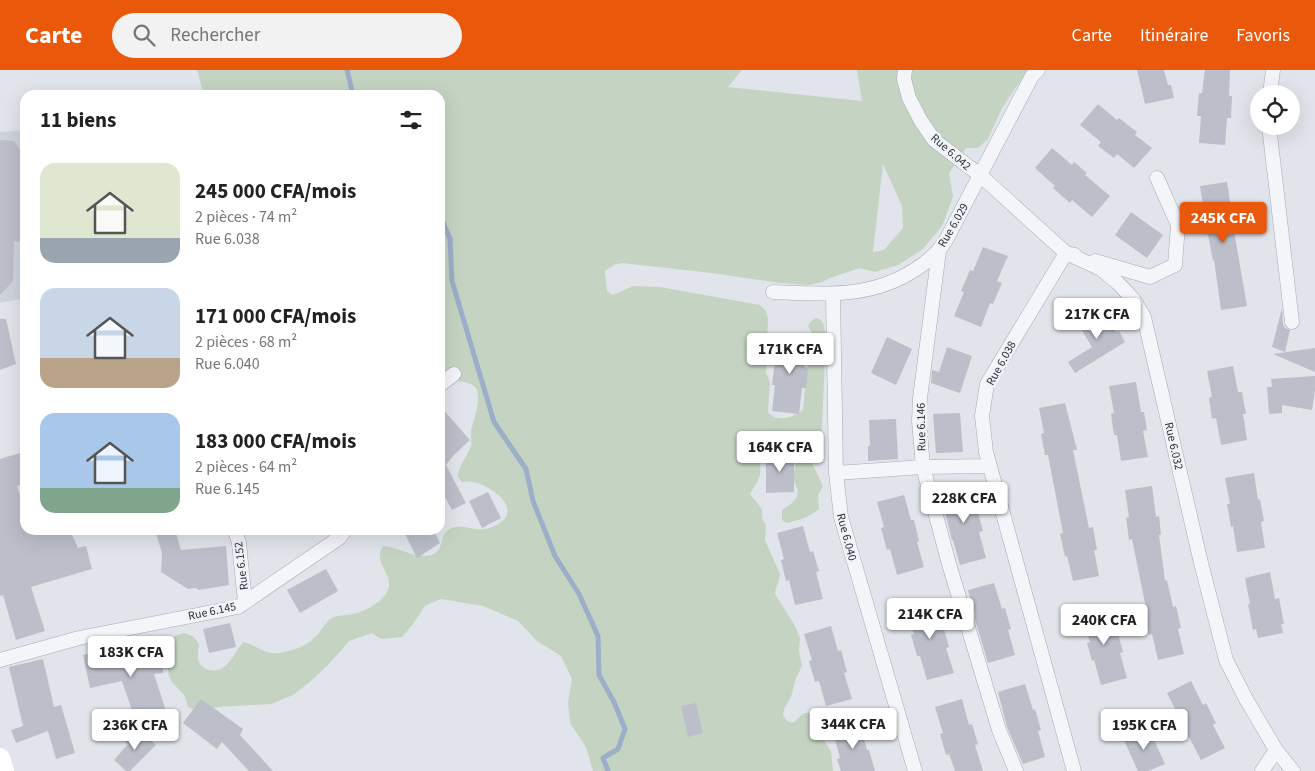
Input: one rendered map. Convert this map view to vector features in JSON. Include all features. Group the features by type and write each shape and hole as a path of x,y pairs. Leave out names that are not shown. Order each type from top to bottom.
{"street":[{"name":"Rue 6.042","path":"904,70 904,79 910,98 934,140 980,176"},
{"name":"Rue 6.029","path":"773,292 833,294 858,292 903,278 932,258 939,250 980,176 1032,76 1038,70"},
{"path":"1271,85 1273,70"},
{"path":"1270,135 1292,322"},
{"name":"Rue 6.032","path":"980,176 1066,253 1101,269 1118,283 1133,299 1144,317 1201,563 1226,660 1276,750 1293,771"},
{"path":"1066,253 1150,277 1175,265 1178,225 1157,178"},
{"name":"Rue 6.146","path":"939,250 920,398 919,420 923,467 949,564 996,721 1016,771"},
{"name":"Rue 6.038","path":"1066,253 987,384 982,416 986,452 1074,771"},
{"name":"Rue 6.040","path":"833,294 836,473 840,516 915,771"},
{"path":"445,381 454,374"},
{"path":"836,473 923,467 990,466"},
{"name":"Rue 6.152","path":"237,535 245,602"},
{"name":"Rue 6.145","path":"0,660 79,638 238,607 341,535"},
{"path":"1262,771 1276,750"},
{"path":"0,758 4,771"}],"shaded area":[{"path":"20,130 20,299 0,303 0,132"}],"green space":[{"path":"197,70 742,70 728,87 862,101 857,70 1028,70 1002,108 988,139 978,148 966,148 949,173 953,197 942,226 923,249 898,265 875,272 860,268 809,285 622,263 614,265 605,271 607,291 613,295 633,286 660,287 760,305 766,311 768,318 766,372 770,383 768,412 780,418 789,417 803,410 806,377 813,342 813,335 808,326 816,318 821,320 824,325 826,340 821,445 812,463 823,486 818,495 819,509 799,520 786,523 782,520 782,510 793,502 798,493 793,477 796,455 793,449 772,446 762,452 760,475 750,494 762,509 762,518 766,525 765,540 780,574 775,594 794,624 800,638 799,651 802,666 783,715 787,721 793,723 804,713 814,713 823,723 823,739 831,751 833,771 593,771 586,747 570,723 568,702 572,679 561,656 537,641 518,621 483,606 441,599 425,606 402,637 381,639 372,633 349,641 330,663 293,695 271,704 219,707 197,711 188,707 185,696 171,681 168,672 168,649 175,636 184,633 194,637 199,644 198,660 202,666 213,671 227,665 243,642 274,653 298,648 316,636 332,618 359,613 383,598 389,584 380,558 383,546 413,554 431,555 438,550 444,535 450,529 462,526 485,529 501,522 508,510 501,497 487,487 470,482 462,482 458,477 459,469 471,446 471,431 478,402 477,390 474,386 462,382 445,380 445,90 203,90","holes":["883,164 902,206 903,228 884,250 873,252"]}],"building":[{"path":"1137,70 1164,70 1168,85 1171,85 1174,98 1145,104"},
{"path":"1205,70 1230,70 1229,96 1232,96 1231,118 1227,118 1225,145 1199,143 1201,116 1197,116 1199,93 1202,93"},
{"path":"1098,104 1117,120 1119,118 1137,132 1135,135 1152,148 1134,168 1117,154 1114,158 1098,146 1101,142 1080,125"},
{"path":"0,140 14,141 20,150 20,242 14,241 13,281 0,295"},
{"path":"1052,148 1072,165 1074,162 1087,173 1085,175 1110,196 1092,217 1072,200 1070,203 1035,168"},
{"path":"1227,182 1231,208 1235,208 1239,230 1234,231 1247,306 1221,310 1214,260 1208,234 1205,235 1201,213 1204,212 1200,186"},
{"path":"1131,212 1163,235 1147,258 1115,235"},
{"path":"983,247 1008,256 997,281 1002,283 993,304 990,303 981,327 954,316 964,292 961,291 970,270 973,271"},
{"path":"1282,308 1283,324 1285,328 1290,330 1285,352 1272,347"},
{"path":"1102,309 1116,332 1119,331 1125,342 1075,373 1068,362 1092,347 1078,324"},
{"path":"0,319 6,319 16,364 0,370"},
{"path":"782,336 808,339 804,367 808,368 806,388 802,388 799,414 772,411 775,385 772,385 775,362 778,363"},
{"path":"887,337 912,349 896,385 871,373"},
{"path":"947,347 972,356 960,393 931,383 932,370 939,372"},
{"path":"1315,348 1315,372 1273,354"},
{"path":"1233,366 1238,392 1242,392 1246,414 1243,414 1247,440 1221,445 1216,418 1212,419 1209,398 1212,397 1207,371"},
{"path":"1315,376 1312,410 1282,405 1282,413 1269,414 1267,387 1272,387 1271,379"},
{"path":"1136,382 1141,412 1144,412 1147,430 1143,431 1148,457 1121,461 1117,435 1114,435 1111,414 1114,413 1109,386"},
{"path":"1065,403 1077,450 1073,450 1089,528 1093,527 1097,550 1094,550 1099,576 1073,581 1060,534 1063,533 1048,455 1045,455 1041,434 1044,433 1039,408"},
{"path":"445,412 470,440 446,465 466,503 452,510 445,497"},
{"path":"960,413 963,452 936,453 933,414"},
{"path":"896,419 898,459 868,461 868,446 870,446 869,420"},
{"path":"20,453 20,485 17,486 20,494 20,535 72,535 78,548 86,546 92,569 31,587 45,631 16,640 3,595 0,596 0,459"},
{"path":"766,454 794,454 794,492 766,493"},
{"path":"1254,473 1258,500 1260,499 1264,521 1261,522 1265,548 1237,552 1227,504 1230,504 1225,478"},
{"path":"967,484 974,510 977,509 983,531 979,532 986,558 960,565 940,492"},
{"path":"1152,486 1156,517 1159,516 1161,535 1159,535 1165,581 1167,580 1173,607 1176,606 1181,628 1178,629 1184,654 1158,660 1152,634 1149,635 1144,613 1147,613 1132,539 1129,540 1126,518 1129,517 1125,490"},
{"path":"488,492 501,518 482,528 469,501"},
{"path":"904,495 911,520 914,520 919,541 917,542 924,567 897,575 890,549 887,550 881,528 884,527 877,502"},
{"path":"803,526 810,552 813,551 819,571 816,572 823,599 795,605 789,580 786,581 781,560 784,559 777,533"},
{"path":"157,535 176,535 181,550 226,546 229,585 198,590 197,588 188,589 161,572 162,553"},
{"path":"406,535 436,535 440,543 417,558"},
{"path":"326,569 338,591 300,613 287,590"},
{"path":"1270,572 1275,599 1279,598 1284,624 1281,624 1283,633 1258,638 1256,629 1253,630 1245,578"},
{"path":"994,583 1002,609 1005,608 1011,629 1008,630 1015,655 988,663 968,590"},
{"path":"933,600 940,627 943,626 949,647 946,648 954,673 927,680 920,656 917,656 911,635 914,634 906,608"},
{"path":"1107,606 1123,652 1120,653 1127,678 1101,685 1087,643 1090,642 1081,613"},
{"path":"230,623 236,647 209,653 203,629"},
{"path":"831,626 838,651 841,650 847,672 844,673 852,699 826,706 819,681 815,682 809,661 812,660 804,634"},
{"path":"161,647 163,673 154,674 167,714 137,725 122,681 90,688 83,655 106,650 106,652"},
{"path":"43,659 54,707 61,705 75,753 56,759 48,731 16,743 11,730 23,726 9,667"},
{"path":"1191,681 1203,705 1206,703 1216,723 1213,725 1225,748 1201,760 1176,718 1179,717 1167,693"},
{"path":"1025,684 1041,730 1038,731 1045,757 1023,764 1007,727 998,692"},
{"path":"201,699 243,729 240,735 273,771 249,771 222,742 217,749 183,723"},
{"path":"962,699 969,725 972,724 978,744 975,745 983,771 955,771 949,754 946,755 940,734 943,733 935,707"},
{"path":"696,703 703,733 688,737 681,706"},
{"path":"860,724 875,771 841,771 837,759 840,758 833,732"},
{"path":"1148,727 1165,764 1148,771 1138,771 1123,738"},
{"path":"136,728 156,745 130,771 126,771 114,760 128,744 125,742"}],"waterway":[{"path":"347,70 352,90"},
{"path":"445,227 450,239 452,281 494,422 526,469 533,501 555,556 579,594 598,636 599,675 614,702 625,729 618,749 603,758 608,771"}]}
